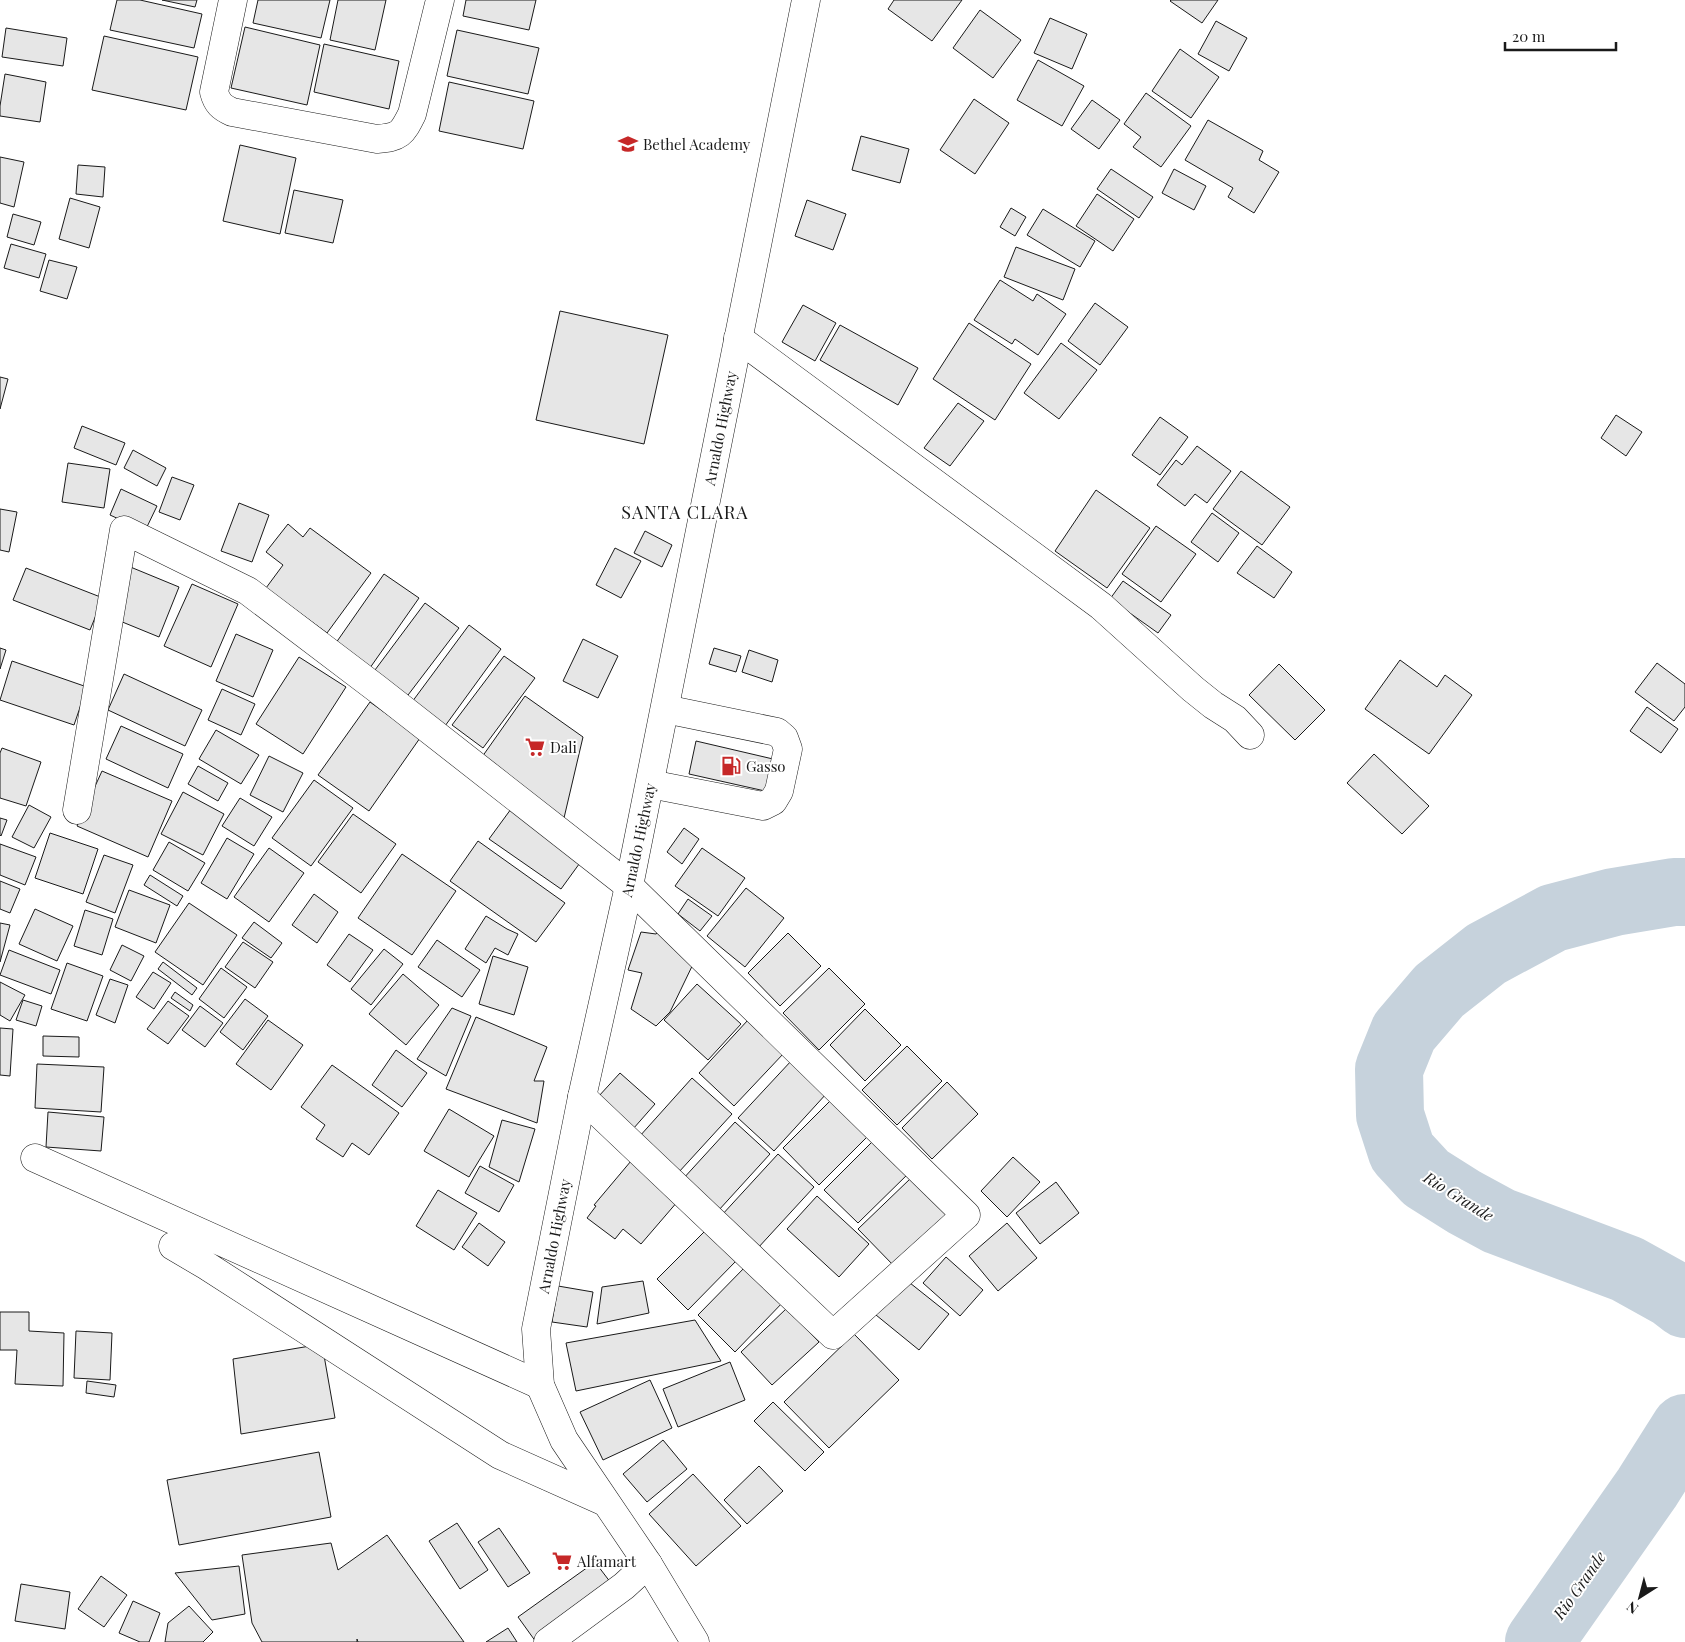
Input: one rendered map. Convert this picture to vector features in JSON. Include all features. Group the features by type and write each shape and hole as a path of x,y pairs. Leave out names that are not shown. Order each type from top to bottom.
{"street":[{"path":"232,0 214,92 217,102 222,108 232,112 377,139 394,138 404,129 412,114 440,0"},
{"name":"Arnaldo Highway","path":"695,1642 648,1564 564,1440 540,1385 536,1329 582,1096 650,784 806,0"},
{"path":"738,338 1101,606 1193,689 1235,719 1250,735"},
{"path":"77,810 124,530 248,591 629,886 966,1215 833,1335 582,1096"},
{"path":"650,784 763,806 773,802 779,791 788,749 784,738 777,732 664,709"},
{"path":"35,1158 540,1385"},
{"path":"173,1246 500,1455 605,1502"},
{"path":"548,1642 624,1586 648,1564"}],"building":[{"path":"117,0 140,0 202,14 194,48 110,30"},
{"path":"162,0 197,0 195,7"},
{"path":"258,0 330,0 321,38 253,23"},
{"path":"338,0 386,0 375,50 330,40"},
{"path":"466,0 536,0 529,30 463,16"},
{"path":"894,0 962,0 932,41 888,9"},
{"path":"1171,0 1218,0 1202,23"},
{"path":"980,10 1021,40 993,78 953,48"},
{"path":"1050,18 1087,34 1072,69 1034,53"},
{"path":"1216,21 1247,38 1229,71 1198,54"},
{"path":"245,27 320,45 307,105 231,88"},
{"path":"6,28 67,38 63,66 2,57"},
{"path":"457,30 539,48 528,94 447,76"},
{"path":"104,36 198,57 186,110 92,90"},
{"path":"324,44 399,61 389,109 314,92"},
{"path":"1180,49 1219,77 1191,118 1152,91"},
{"path":"1038,60 1084,86 1062,126 1017,100"},
{"path":"5,74 46,82 40,122 0,116"},
{"path":"449,82 534,101 523,149 439,131"},
{"path":"1146,93 1191,126 1161,167 1133,147 1141,137 1124,124"},
{"path":"974,99 1009,123 975,174 940,150"},
{"path":"1092,100 1120,120 1099,149 1071,129"},
{"path":"1208,120 1263,151 1259,160 1279,172 1254,213 1228,197 1233,188 1185,160"},
{"path":"861,136 909,149 900,183 852,170"},
{"path":"240,145 296,158 280,234 223,221"},
{"path":"0,157 24,162 14,207 0,203"},
{"path":"78,165 105,167 103,197 76,194"},
{"path":"1111,169 1153,197 1139,218 1097,189"},
{"path":"1174,169 1206,186 1194,210 1162,193"},
{"path":"294,190 343,200 333,243 285,233"},
{"path":"1097,194 1134,219 1113,251 1076,226"},
{"path":"70,198 100,207 89,248 59,239"},
{"path":"807,200 846,214 833,250 795,236"},
{"path":"1011,208 1026,217 1015,236 1000,227"},
{"path":"1043,209 1095,241 1080,267 1027,235"},
{"path":"13,214 41,222 34,245 7,237"},
{"path":"11,244 46,254 39,278 4,268"},
{"path":"1016,247 1075,269 1063,300 1004,277"},
{"path":"49,260 77,267 67,299 40,291"},
{"path":"1000,280 1033,301 1037,294 1066,314 1038,355 1015,339 1012,344 974,320"},
{"path":"1095,303 1128,327 1100,365 1068,341"},
{"path":"803,305 836,323 815,361 782,342"},
{"path":"560,311 668,335 644,444 536,420"},
{"path":"969,323 1031,364 995,420 933,379"},
{"path":"840,325 918,368 898,405 820,360"},
{"path":"1061,343 1097,370 1059,419 1024,393"},
{"path":"0,377 8,379 0,409"},
{"path":"958,403 984,421 950,466 924,448"},
{"path":"1616,415 1642,432 1626,456 1601,438"},
{"path":"1160,417 1188,437 1160,475 1132,455"},
{"path":"82,426 125,443 116,465 74,448"},
{"path":"1197,446 1231,471 1207,503 1195,494 1185,506 1157,485 1176,460 1182,465"},
{"path":"133,450 166,468 157,486 124,468"},
{"path":"68,463 110,469 104,508 62,502"},
{"path":"1241,471 1290,507 1262,545 1213,509"},
{"path":"172,477 194,485 180,520 159,512"},
{"path":"121,489 157,506 145,531 110,515"},
{"path":"1096,490 1150,528 1107,588 1055,551"},
{"path":"239,503 269,515 252,562 221,551"},
{"path":"0,509 17,512 9,552 0,550"},
{"path":"1212,513 1239,533 1218,562 1191,542"},
{"path":"288,524 303,537 310,528 371,573 327,633 266,588 283,565 266,552"},
{"path":"1156,526 1196,554 1161,602 1122,574"},
{"path":"645,531 672,545 662,567 634,553"},
{"path":"1257,546 1292,572 1274,598 1237,573"},
{"path":"615,548 641,561 621,598 596,585"},
{"path":"128,566 179,587 159,637 115,619"},
{"path":"26,568 103,598 90,630 13,600"},
{"path":"384,574 419,598 365,675 331,650"},
{"path":"1123,581 1171,615 1158,633 1110,599"},
{"path":"192,584 238,604 211,667 164,646"},
{"path":"425,603 459,628 405,699 372,674"},
{"path":"469,625 501,649 445,726 412,702"},
{"path":"236,634 273,650 253,697 216,681"},
{"path":"583,639 618,656 598,698 563,681"},
{"path":"0,648 6,650 0,669"},
{"path":"714,648 741,656 736,672 709,664"},
{"path":"749,650 778,660 772,682 742,672"},
{"path":"504,656 535,678 483,748 452,725"},
{"path":"299,657 346,687 303,754 256,724"},
{"path":"1400,660 1437,687 1445,675 1472,695 1429,754 1365,709"},
{"path":"12,661 87,687 74,725 0,700"},
{"path":"1657,663 1685,684 1685,707 1674,721 1635,692"},
{"path":"1279,664 1325,710 1295,740 1249,695"},
{"path":"124,674 202,710 185,746 108,710"},
{"path":"222,689 255,704 241,735 208,720"},
{"name":"Dali","path":"525,696 583,737 564,818 482,757"},
{"path":"370,702 420,738 369,811 318,775"},
{"path":"1647,707 1678,729 1661,753 1630,731"},
{"path":"121,726 183,754 168,788 106,759"},
{"path":"216,730 259,755 241,784 199,759"},
{"name":"Gasso","path":"696,741 773,759 765,791 689,774"},
{"path":"2,748 41,762 26,806 0,798 0,753"},
{"path":"1374,754 1429,806 1402,834 1347,783"},
{"path":"269,756 303,773 283,812 250,795"},
{"path":"198,766 228,783 218,801 188,784"},
{"path":"102,771 172,801 148,857 77,826"},
{"path":"314,780 353,808 311,866 272,838"},
{"path":"183,792 224,814 203,855 161,834"},
{"path":"240,798 272,817 254,846 222,826"},
{"path":"29,805 51,817 34,848 12,837"},
{"path":"511,809 582,860 561,889 489,839"},
{"path":"353,814 396,844 361,893 318,862"},
{"path":"0,818 7,820 1,836 0,835"},
{"path":"684,828 699,839 682,864 667,852"},
{"path":"50,833 98,849 83,894 35,878"},
{"path":"227,838 254,854 227,899 201,883"},
{"path":"478,841 565,903 536,942 450,881"},
{"path":"169,842 205,863 188,891 153,870"},
{"path":"0,844 36,857 25,885 0,875"},
{"path":"269,848 304,873 269,922 234,897"},
{"path":"702,848 745,878 718,916 675,886"},
{"path":"402,854 456,891 412,955 358,918"},
{"path":"104,855 133,865 115,913 86,902"},
{"path":"150,875 183,896 177,906 144,885"},
{"path":"0,881 20,889 10,913 0,909"},
{"path":"746,888 784,918 745,967 707,936"},
{"path":"129,890 170,905 156,943 115,927"},
{"path":"314,894 338,912 317,943 292,925"},
{"path":"688,899 712,916 700,931 678,914"},
{"path":"189,903 237,935 203,985 155,952"},
{"path":"35,909 73,926 57,961 19,944"},
{"path":"85,910 113,919 102,955 74,946"},
{"path":"486,916 518,934 508,955 495,948 486,963 465,949"},
{"path":"254,922 282,943 271,958 242,938"},
{"path":"0,923 10,925 0,962"},
{"path":"662,929 696,958 670,1012 656,1026 631,1009 642,973 628,970 641,932 656,934"},
{"path":"788,933 821,966 780,1006 748,973"},
{"path":"349,934 373,950 350,982 327,965"},
{"path":"437,940 480,970 462,997 418,967"},
{"path":"243,942 273,962 255,988 225,967"},
{"path":"122,945 144,956 131,981 110,970"},
{"path":"384,949 403,964 371,1005 351,989"},
{"path":"9,950 60,970 51,994 0,975"},
{"path":"493,956 528,967 514,1015 479,1004"},
{"path":"163,962 197,988 192,995 158,969"},
{"path":"67,963 103,976 87,1021 51,1009"},
{"path":"221,968 247,987 224,1018 199,999"},
{"path":"829,968 865,1004 819,1050 783,1013"},
{"path":"153,972 171,983 154,1009 136,997"},
{"path":"403,974 439,1005 406,1045 369,1014"},
{"path":"110,979 128,985 115,1023 96,1015"},
{"path":"0,982 25,995 10,1021 0,1015"},
{"path":"697,984 741,1024 708,1060 664,1020"},
{"path":"175,992 193,1005 190,1011 171,998"},
{"path":"245,999 268,1016 243,1050 220,1032"},
{"path":"23,1000 42,1006 36,1026 16,1020"},
{"path":"168,1001 189,1016 168,1044 147,1029"},
{"path":"200,1006 223,1023 205,1047 182,1030"},
{"path":"452,1008 471,1016 446,1076 417,1059"},
{"path":"865,1009 901,1045 865,1081 830,1045"},
{"path":"476,1017 547,1047 534,1081 544,1081 537,1123 446,1089"},
{"path":"268,1020 303,1045 271,1090 236,1064"},
{"path":"748,1020 784,1053 734,1106 699,1073"},
{"path":"0,1028 13,1029 10,1076 0,1075"},
{"path":"43,1036 79,1037 79,1057 43,1056"},
{"path":"907,1046 942,1081 897,1125 862,1090"},
{"path":"396,1050 427,1073 402,1107 372,1085"},
{"path":"792,1060 827,1093 774,1151 738,1118"},
{"path":"37,1064 104,1067 101,1112 35,1108"},
{"path":"332,1065 399,1113 369,1155 352,1143 343,1157 316,1139 325,1125 301,1107"},
{"path":"620,1073 655,1104 633,1129 598,1097"},
{"path":"692,1078 732,1114 678,1173 639,1137"},
{"path":"947,1082 978,1114 932,1159 902,1128"},
{"path":"833,1098 869,1135 819,1185 783,1148"},
{"path":"449,1109 494,1136 469,1177 424,1151"},
{"path":"48,1112 104,1117 101,1151 46,1147"},
{"path":"502,1120 535,1129 519,1182 489,1167"},
{"path":"735,1122 770,1154 718,1211 682,1180"},
{"path":"877,1137 911,1171 858,1223 824,1190"},
{"path":"778,1154 814,1187 757,1249 721,1216"},
{"path":"1013,1157 1040,1182 1007,1217 981,1191"},
{"path":"631,1161 678,1201 641,1244 623,1229 615,1239 587,1218 596,1206 594,1205"},
{"path":"480,1166 514,1185 499,1212 465,1193"},
{"path":"911,1178 948,1216 895,1267 858,1229"},
{"path":"1056,1182 1079,1213 1040,1244 1016,1213"},
{"path":"438,1190 477,1213 454,1250 416,1226"},
{"path":"817,1196 869,1244 839,1277 787,1229"},
{"path":"479,1223 505,1242 488,1266 462,1247"},
{"path":"1007,1223 1037,1258 998,1291 969,1256"},
{"path":"706,1230 737,1260 688,1310 657,1279"},
{"path":"946,1257 983,1290 960,1316 923,1283"},
{"path":"748,1264 785,1300 735,1352 698,1315"},
{"path":"905,1279 949,1314 919,1350 876,1315"},
{"path":"643,1281 649,1313 597,1324 602,1287"},
{"path":"558,1286 593,1292 587,1327 552,1322"},
{"path":"787,1308 819,1342 772,1385 741,1352"},
{"path":"0,1312 29,1312 29,1331 64,1333 63,1386 15,1384 17,1350 0,1350"},
{"path":"695,1320 721,1361 576,1391 566,1343"},
{"path":"76,1331 112,1333 110,1380 74,1378"},
{"path":"854,1334 899,1380 829,1448 784,1402"},
{"path":"322,1344 335,1418 241,1434 233,1359"},
{"path":"730,1362 745,1400 678,1427 663,1389"},
{"path":"650,1380 672,1428 603,1460 580,1412"},
{"path":"87,1381 116,1385 114,1397 86,1393"},
{"path":"773,1402 824,1452 805,1471 754,1421"},
{"path":"663,1440 687,1469 647,1502 623,1474"},
{"path":"319,1452 331,1517 179,1545 167,1480"},
{"path":"759,1466 783,1491 747,1524 724,1500"},
{"path":"693,1474 741,1526 696,1566 649,1514"},
{"path":"457,1523 488,1570 460,1589 429,1541"},
{"path":"499,1528 530,1573 508,1587 478,1542"},
{"path":"387,1535 464,1642 358,1642 357,1639 357,1642 262,1642 252,1623 242,1555 331,1543 338,1570"},
{"path":"595,1562 614,1587 536,1642 518,1617"},
{"path":"239,1566 245,1614 212,1620 175,1573"},
{"path":"101,1576 127,1595 104,1627 78,1609"},
{"path":"21,1584 70,1592 65,1629 15,1621"},
{"path":"133,1601 160,1613 149,1642 140,1642 119,1633"},
{"path":"189,1606 213,1632 203,1642 165,1642 168,1623"},
{"path":"508,1628 517,1642 486,1642"}],"waterway":[{"name":"Rio Grande","path":"1685,892 1674,892 1614,902 1553,918 1486,954 1439,991 1404,1032 1389,1069 1390,1115 1402,1152 1426,1178 1499,1221 1627,1269 1672,1294 1685,1304"},
{"name":"Rio Grande","path":"1539,1642 1647,1488 1685,1428"}],"place":[{"name":"Bethel Academy","path":"628,144"},
{"name":"Dali","path":"535,747"},
{"name":"Gasso","path":"731,766"},
{"name":"Alfamart","path":"562,1561"}],"district":[{"name":"SANTA CLARA","path":"685,512"}]}
